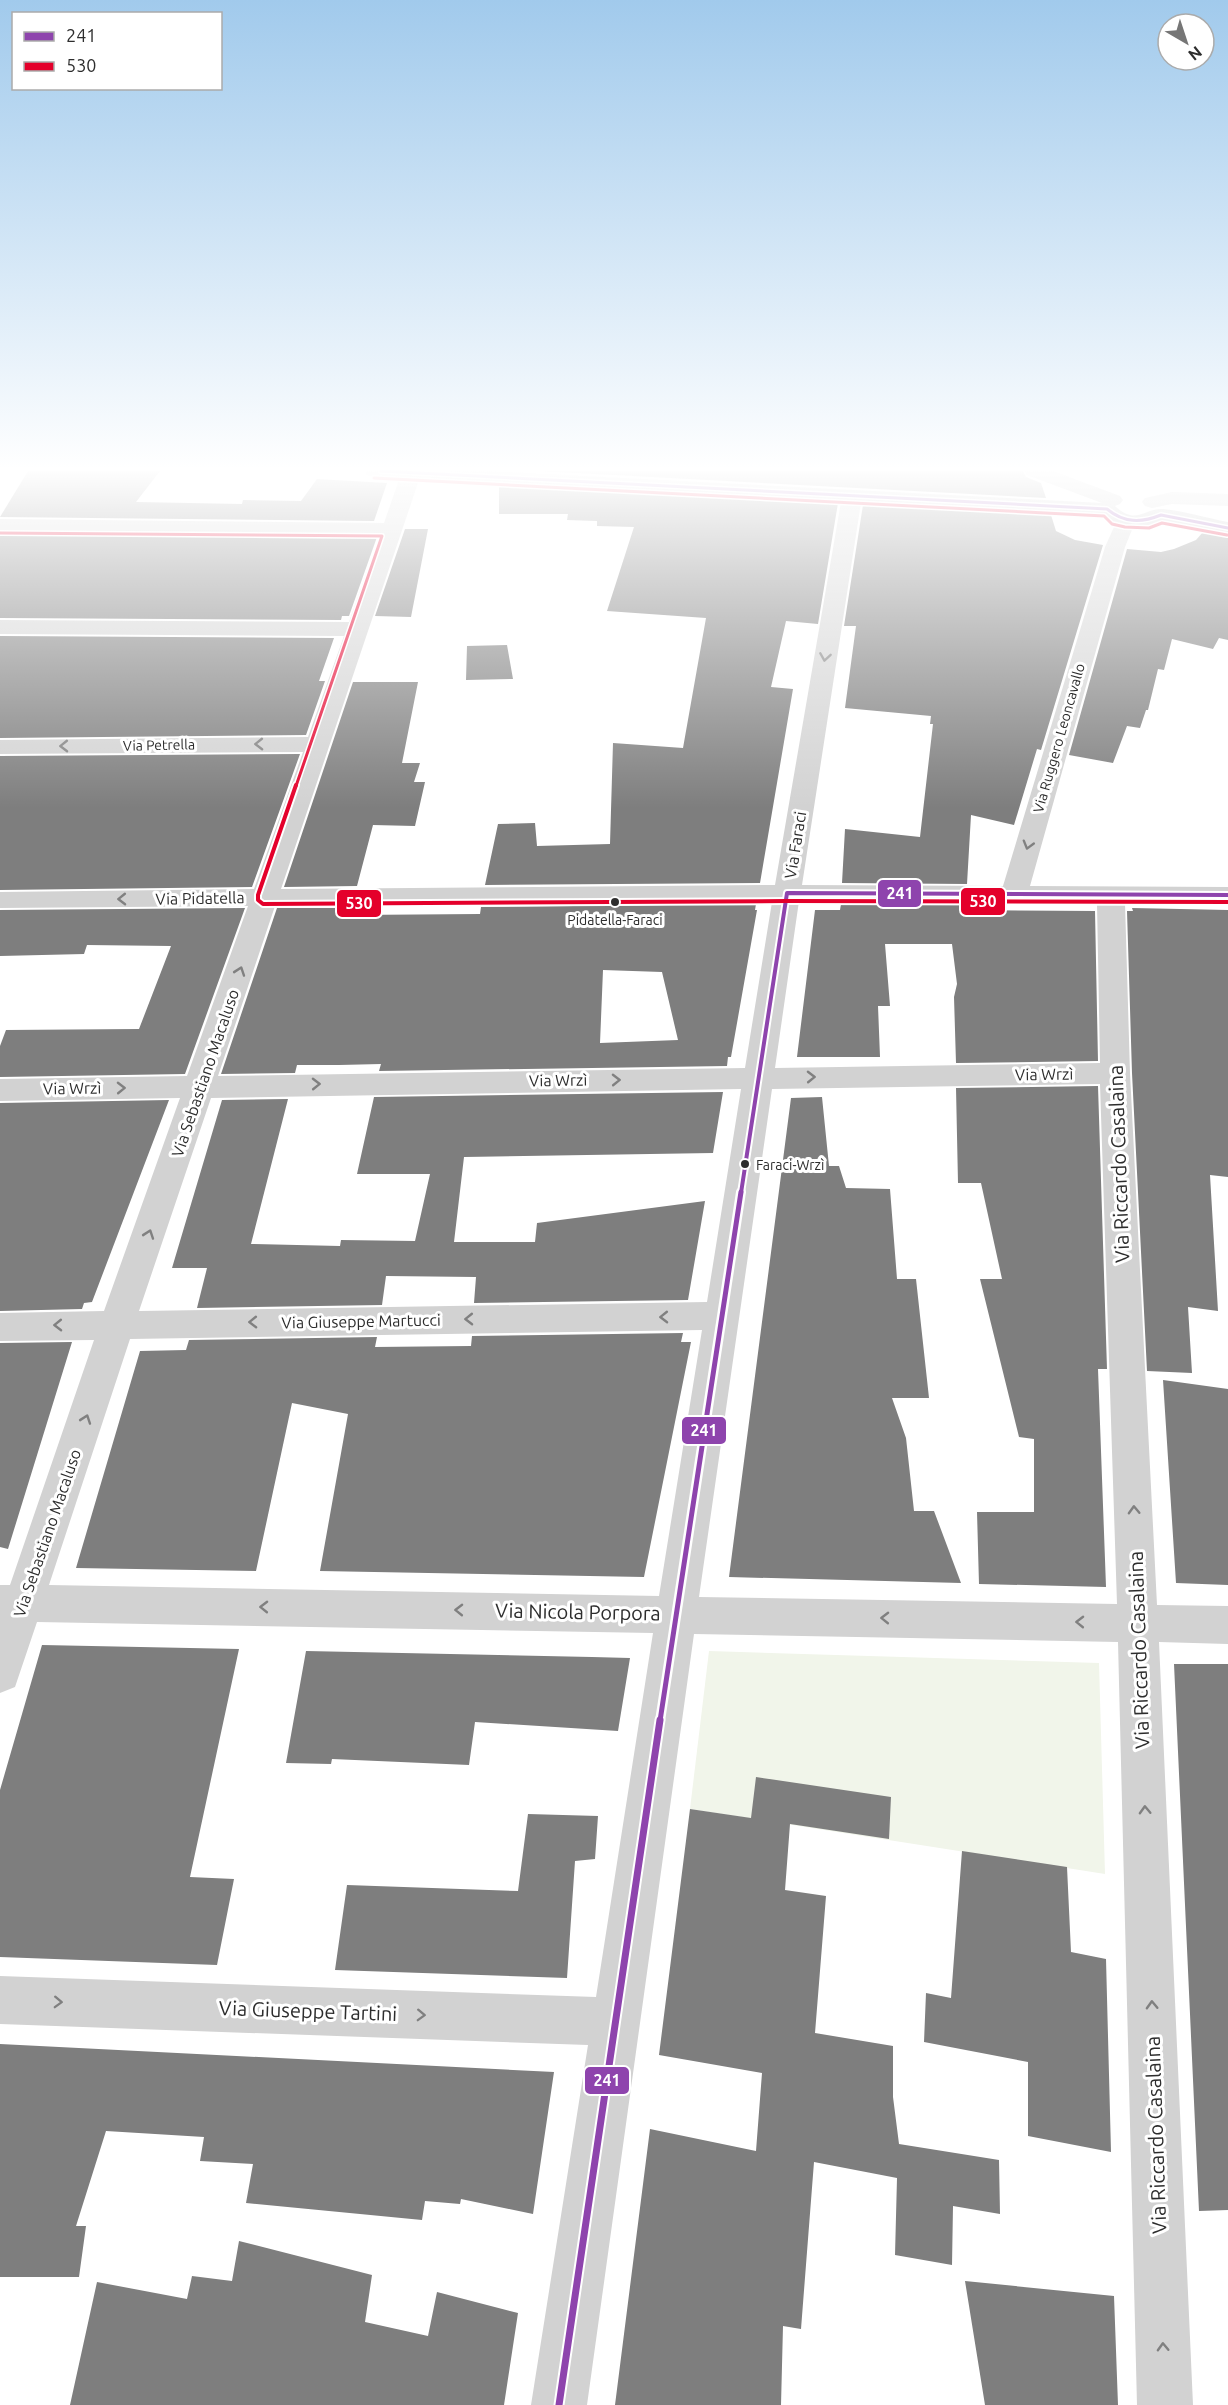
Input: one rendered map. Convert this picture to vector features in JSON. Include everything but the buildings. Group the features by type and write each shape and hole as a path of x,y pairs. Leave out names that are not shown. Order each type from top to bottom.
{"street":[{"name":"Via Sebastiano Macaluso","path":"0,1673 12,1603 117,1324 373,583"},
{"name":"Via Faraci","path":"559,2405 676,1614 787,893 838,583"},
{"name":"Via Ruggero Leoncavallo","path":"1014,894 1104,583"},
{"path":"0,627 357,629"},
{"name":"Via Petrella","path":"0,747 318,744"},
{"name":"Via Pidatella","path":"0,900 787,893 1228,896"},
{"name":"Via Riccardo Casalaina","path":"1111,894 1115,1073 1138,1623 1165,2405"},
{"name":"Via Wrzì","path":"0,1089 1115,1073"},
{"name":"Via Giuseppe Martucci","path":"0,1327 723,1316"},
{"name":"Via Nicola Porpora","path":"12,1603 1228,1625"},
{"name":"Via Giuseppe Tartini","path":"0,2000 616,2022"}],"shaded area":[{"path":"709,1651 1099,1663 1105,1874 690,1809"}],"transit line":[{"name":"530","path":"366,583 258,895 258,900 263,904 787,901 1228,902"},
{"name":"241","path":"559,2405 668,1664 787,893 1228,895"}],"place":[{"name":"Pidatella-Faraci","path":"615,902"},
{"name":"Faraci-Wrzì","path":"745,1164"}]}
